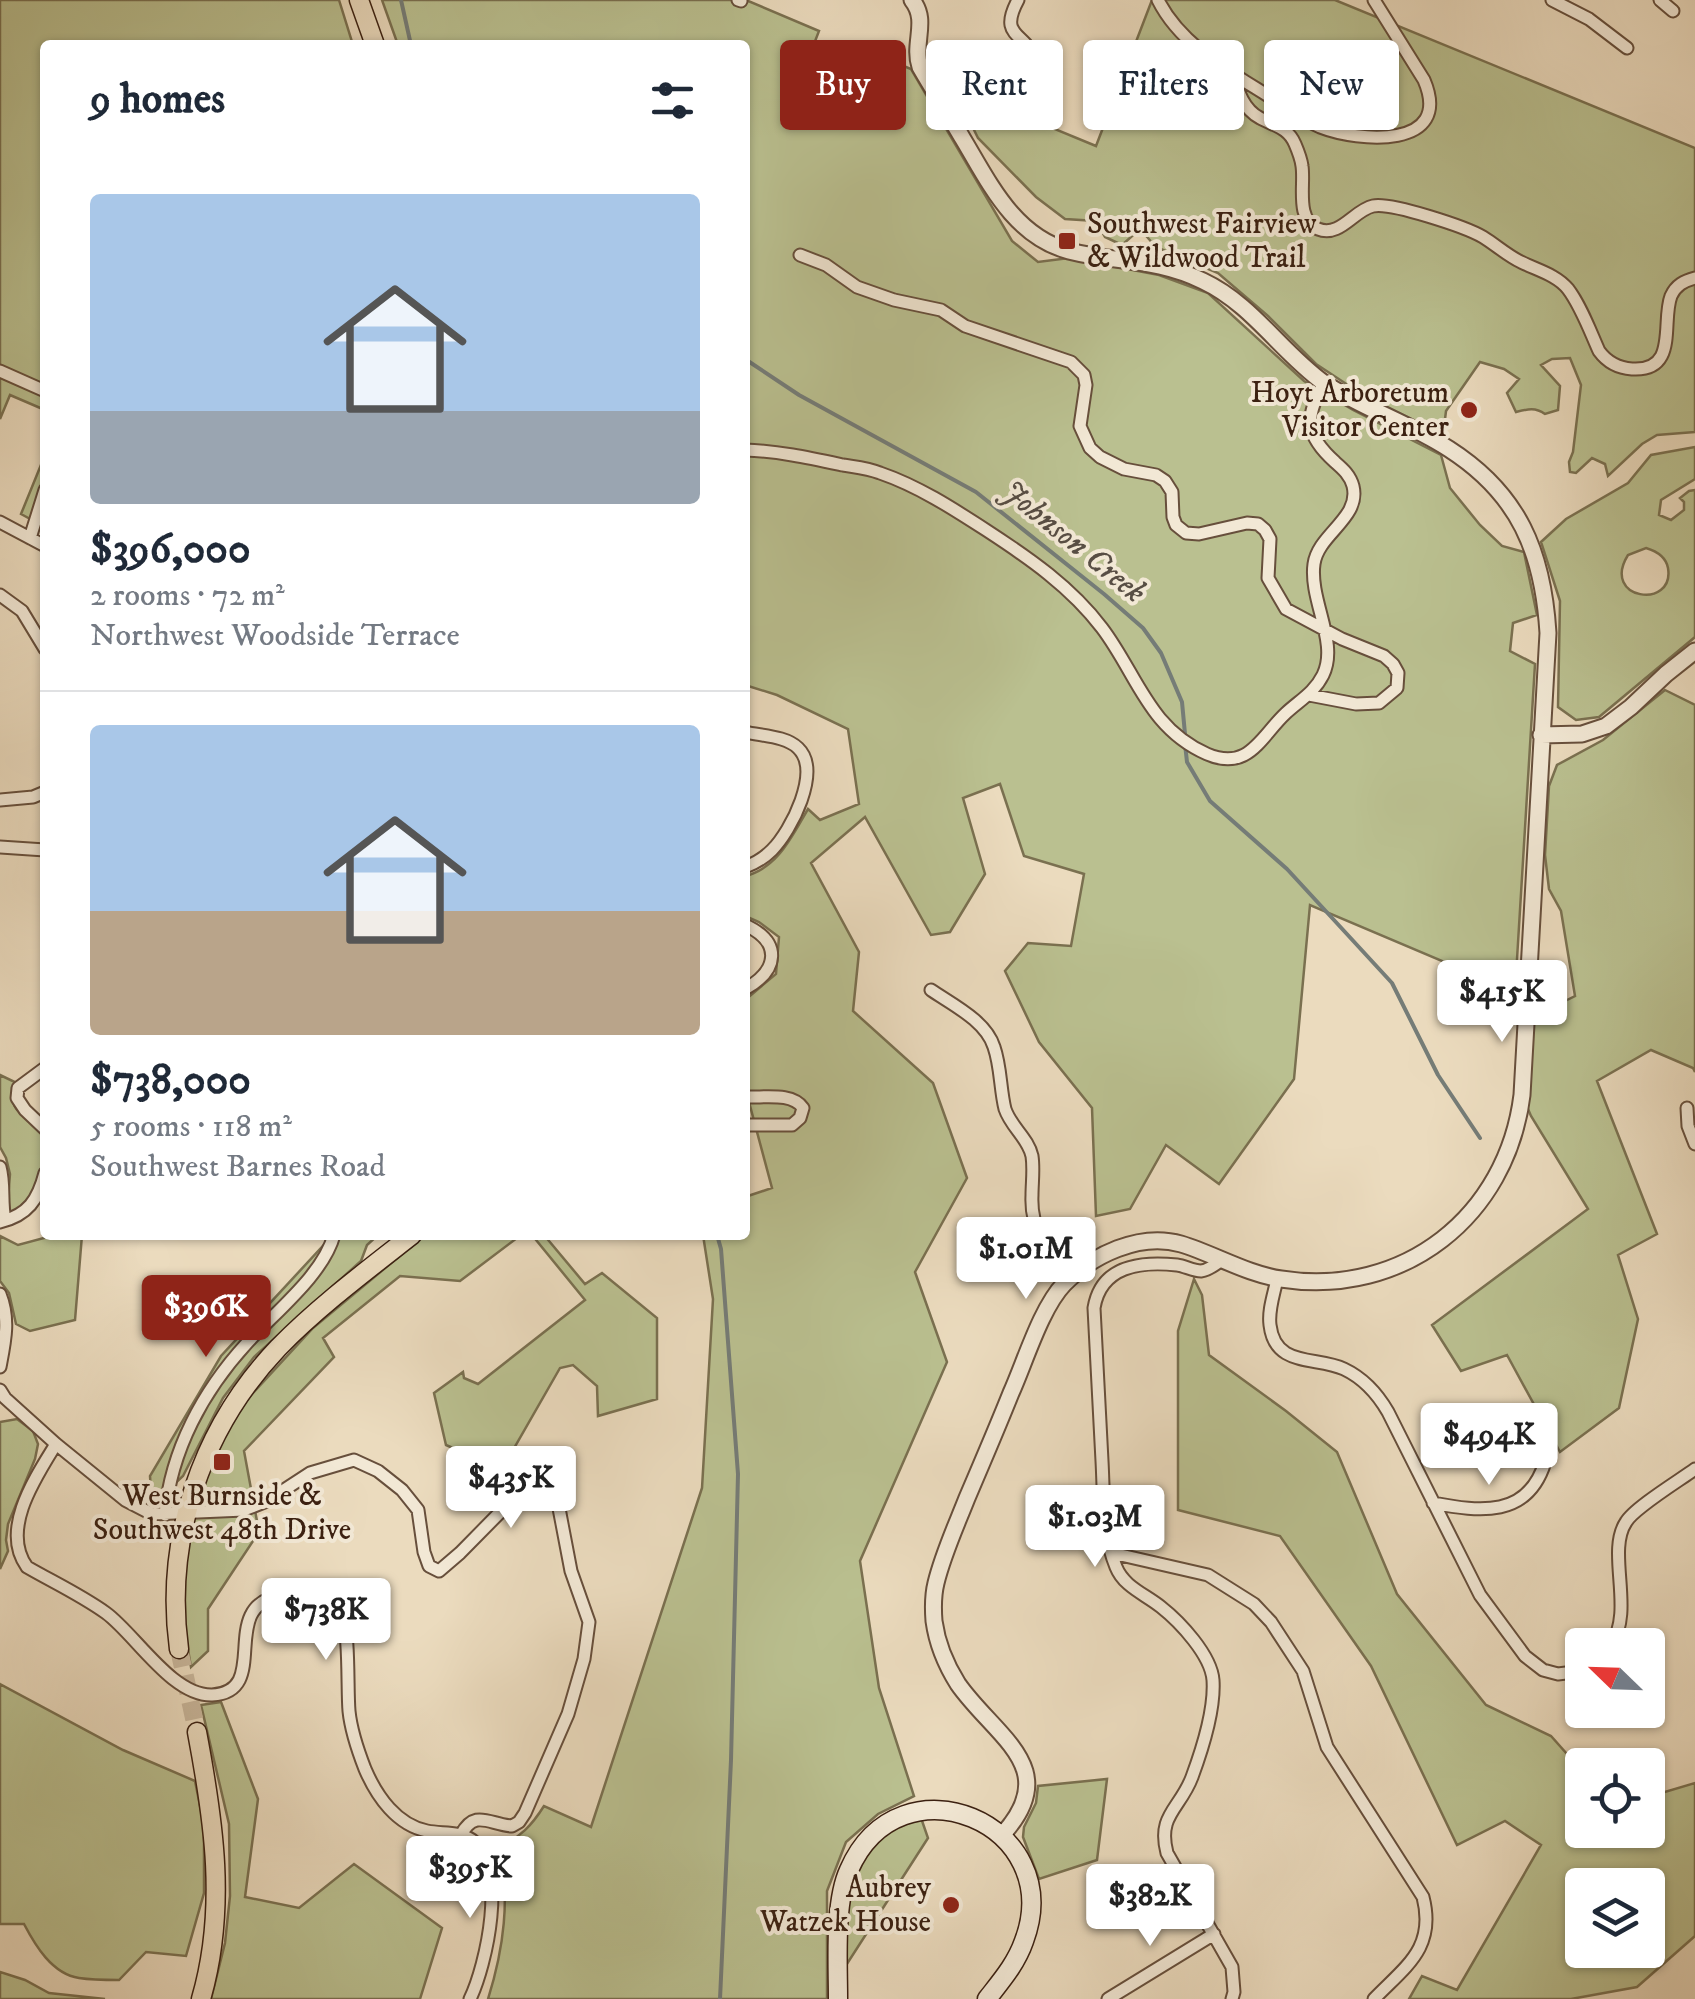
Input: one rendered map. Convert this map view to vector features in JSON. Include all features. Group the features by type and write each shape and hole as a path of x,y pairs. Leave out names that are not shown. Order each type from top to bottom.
{"main road":[{"path":"359,0 372,40"},
{"path":"179,1649 175,1577 185,1514 214,1439 251,1380 295,1332 406,1240"},
{"path":"197,1732 214,1833 217,1884 211,1960 201,1999"},
{"path":"838,1999 841,1896 853,1862 890,1822 910,1813 938,1809 974,1816 1002,1835 1017,1854 1032,1895 1024,1942 987,1999"}],"street":[{"path":"912,0 921,18 917,53 920,67 989,183 1018,222 1040,239 1061,248 1160,265 1202,280 1242,306 1324,383 1450,450 1491,484 1522,524 1540,570 1548,633 1522,1094 1518,1126 1506,1160 1480,1202 1455,1230 1426,1252 1366,1276 1336,1282 1277,1279 1176,1243 1151,1242 1113,1250 1084,1265 1059,1288 946,1548 934,1592 936,1632 948,1666 962,1690 1017,1754 1026,1772 1028,1787 1020,1814 1002,1835"},
{"path":"1018,0 1010,23 1022,40"},
{"path":"1158,0 1166,15 1190,40"},
{"path":"1244,81 1322,128 1375,137 1411,133 1426,116 1430,99 1427,87 1374,0"},
{"path":"1552,0 1590,18 1627,48"},
{"path":"1660,0 1673,11"},
{"path":"1244,102 1257,117 1291,134 1302,164 1304,212 1314,227 1330,230 1367,208 1378,206 1412,212 1475,233 1565,285 1598,351 1615,365 1639,369 1659,359 1668,338 1673,292 1682,282 1695,278"},
{"path":"800,255 826,265 857,286 894,300 940,310 965,326 1071,362 1084,375 1080,426 1090,448 1124,469 1156,475 1165,481 1172,492 1176,525 1186,533 1258,524 1270,539 1268,578 1276,596 1292,614 1384,656 1398,673 1393,693 1372,705 1309,695"},
{"path":"0,370 40,390"},
{"path":"750,450 878,472 954,508 1031,559 1067,590 1101,626 1153,711 1175,733 1206,753 1227,759 1256,748 1286,712 1309,695 1326,669 1328,646 1314,593 1314,560 1320,545 1349,511 1354,491 1348,474 1321,450 1310,428 1311,410 1324,383"},
{"path":"30,538 40,506"},
{"path":"0,522 40,543"},
{"path":"0,595 22,611 40,641"},
{"path":"1542,735 1582,734 1606,726 1695,651"},
{"path":"750,733 794,745 802,751 807,772 802,796 784,837 768,854 750,864"},
{"path":"0,800 40,794"},
{"path":"0,847 40,850"},
{"path":"750,927 765,936 771,956 763,976 750,985"},
{"path":"932,990 966,1014 992,1040 1005,1108 1032,1154 1031,1217 1043,1236 1084,1265"},
{"path":"40,1072 18,1088 17,1098 40,1124"},
{"path":"750,1097 789,1098 798,1100 804,1108 792,1126 750,1125"},
{"path":"1687,1108 1695,1144"},
{"path":"0,1167 3,1221 16,1218 29,1208 40,1190"},
{"path":"165,1515 168,1485 202,1403 230,1363 319,1266 332,1240"},
{"path":"1222,1260 1199,1271 1156,1264 1126,1268 1099,1288 1094,1308 1105,1523 1116,1566 1124,1582 1183,1628 1213,1676 1212,1706 1192,1778 1164,1825 1163,1837 1167,1853 1232,1967 1232,1999"},
{"path":"1277,1279 1270,1317 1275,1342 1294,1358 1344,1369 1374,1391 1480,1595 1525,1656 1543,1670 1565,1673"},
{"path":"0,1294 7,1330 0,1367"},
{"path":"2,1398 126,1500 152,1514 244,1510 268,1502 310,1473 354,1460 378,1470 418,1510 424,1552 430,1566 439,1571 522,1490 538,1486 550,1492 558,1503 571,1571 589,1622 584,1659 568,1714 526,1814 512,1826 474,1820 461,1836"},
{"path":"56,1444 14,1520 12,1540 19,1559 113,1618 185,1687 213,1695 234,1686 244,1667 248,1619 263,1601 294,1594 311,1595 329,1600 340,1610 351,1724 378,1796 414,1827 473,1840 485,1860 492,1904 484,1961 470,1999"},
{"path":"1433,1503 1466,1510 1514,1504 1532,1490 1545,1462"},
{"path":"1620,1628 1623,1526 1632,1515 1695,1469"},
{"path":"1112,1553 1208,1575 1234,1590 1271,1622 1302,1671 1326,1746 1423,1898 1427,1912 1425,1938 1416,1956 1374,1999"},
{"path":"1108,1999 1214,1934"}],"green space":[{"path":"0,0 339,0 351,40 40,40 40,408 10,395 0,419"},
{"path":"382,0 746,0 819,31 816,40 780,40 780,130 906,130 906,67 911,69 926,95 926,130 947,130 1012,241 1038,262 1069,258 1159,275 1208,293 1304,381 1441,455 1450,488 1480,525 1502,546 1524,552 1537,615 1513,623 1510,651 1535,664 1515,992 1310,905 1294,1079 1219,1184 1166,1145 1130,1209 1096,1216 1092,1108 1039,1042 1005,971 1028,943 1071,946 1084,874 1024,856 1000,784 963,798 985,874 950,932 931,935 865,817 811,863 859,952 853,1011 933,1083 967,1178 915,1272 947,1362 860,1561 879,1688 914,1796 878,1814 846,1842 827,1891 827,1999 488,1999 504,1923 500,1846 525,1830 544,1806 591,1827 702,1488 713,1299 704,1240 750,1240 750,1195 772,1188 750,1106 750,996 776,974 779,937 750,918 750,874 775,858 808,809 820,820 859,804 848,729 750,687 750,40 396,40"},
{"path":"1152,0 1335,0 1695,148 1695,432 1657,435 1608,476 1605,464 1592,458 1576,473 1570,472 1581,385 1570,358 1552,359 1541,365 1560,386 1558,410 1545,414 1531,409 1516,412 1507,393 1519,379 1504,369 1480,362 1446,411 1443,435 1360,393 1316,364 1218,273 1156,247 1140,229 1122,245 1105,237 1096,221 1065,219 1036,197 974,130 1057,130 1096,146 1102,130 1244,130 1244,40 1137,40"},
{"path":"1695,447 1695,479 1661,500 1659,515 1671,520 1684,510 1680,498 1695,490 1695,637 1599,717 1576,720 1558,707 1560,601 1541,542 1566,519 1628,483 1651,455","holes":["1646,548 1665,561 1667,581 1661,590 1640,594 1623,582 1622,570 1628,555"]},
{"path":"40,467 40,524 21,514"},
{"path":"1665,690 1695,705 1695,1072 1651,1050 1597,1081 1657,1234 1618,1255 1638,1319 1619,1408 1560,1452 1507,1355 1461,1371 1432,1325 1588,1209 1522,1095 1527,997 1539,973 1546,970 1565,1001 1575,996 1561,911 1549,889 1545,855 1549,786 1557,765 1603,740"},
{"path":"0,1075 17,1083 13,1103 40,1131 40,1172 25,1203 10,1218 10,1174 0,1147"},
{"path":"0,1236 18,1245 40,1239 82,1240 75,1320 30,1331 16,1324 9,1293 0,1281"},
{"path":"328,1240 372,1240 361,1261 254,1357 223,1398 183,1476 152,1505 150,1476 221,1356"},
{"path":"419,1240 514,1240 460,1281 400,1276 323,1338 334,1357 244,1451 259,1532 208,1609 208,1651 191,1667 181,1609 189,1521 211,1458 241,1406 313,1328"},
{"path":"536,1240 548,1240 585,1284 602,1273 657,1318 657,1399 598,1416 597,1386 573,1365 560,1368 499,1468 446,1445 434,1393 463,1372 464,1378 478,1384 585,1300"},
{"path":"1194,1279 1202,1295 1209,1355 1337,1452 1397,1594 1486,1705 1551,1736 1565,1752 1565,1848 1665,1848 1665,1792 1695,1783 1695,1936 1665,1962 1665,1868 1565,1868 1565,1968 1659,1968 1637,1987 1571,1999 1409,1999 1422,1976 1457,1990 1541,1845 1505,1821 1457,1845 1371,1666 1280,1536 1178,1510 1178,1331"},
{"path":"17,1419 33,1431 38,1444 8,1524 8,1551 0,1569 0,1422"},
{"path":"0,1684 123,1750 195,1781 204,1826 204,1893 186,1956 146,1952 119,1980 79,1978 53,1965 24,1924 0,1924"},
{"path":"221,1702 258,1799 245,1897 299,1908 354,1864 442,1928 420,1999 211,1999 225,1943 230,1896 229,1824 201,1705"},
{"path":"1107,1779 1097,1860 1039,1879 1023,1837 1038,1786"},
{"path":"920,1815 928,1838 845,1967 851,1890 864,1856 891,1829"},
{"path":"0,1972 49,1993 105,1999 0,1999"}],"waterway":[{"name":"Johnson Creek","path":"401,0 410,40"},
{"name":"Johnson Creek","path":"750,362 799,395 976,492 1104,594 1143,628 1161,653 1182,702 1185,734"},
{"name":"Johnson Creek","path":"1185,744 1187,762 1210,801 1287,869 1392,983 1438,1075 1480,1138"},
{"path":"718,1240 738,1474 720,1999"}],"tunnel":[{"path":"179,1649 197,1732"}],"place":[{"name":"Southwest Fairview & Wildwood Trail","path":"1067,241"},
{"name":"Hoyt Arboretum Visitor Center","path":"1469,410"},
{"name":"West Burnside & Southwest 48th Drive","path":"222,1462"},
{"name":"Aubrey Watzek House","path":"951,1905"}]}
